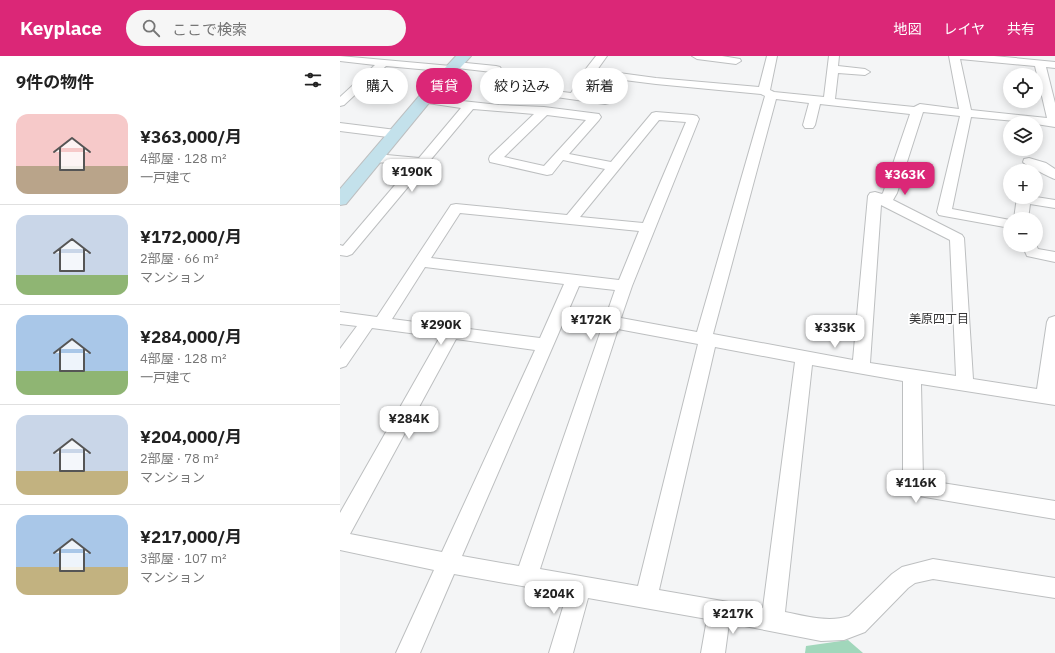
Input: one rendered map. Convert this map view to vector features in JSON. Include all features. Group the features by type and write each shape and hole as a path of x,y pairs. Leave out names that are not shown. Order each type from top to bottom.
{"street":[{"path":"592,68 602,56"},
{"path":"697,56 737,58 722,87"},
{"path":"646,598 705,339 767,93 772,56"},
{"path":"829,101 834,56"},
{"path":"954,56 966,114 944,212 1003,223"},
{"path":"961,56 1055,65"},
{"path":"340,58 384,62 457,63 490,68"},
{"path":"340,103 384,62"},
{"path":"1040,64 1055,123 1043,122"},
{"path":"833,69 866,72"},
{"path":"628,77 722,87 815,100 917,111 920,108 1003,118"},
{"path":"809,125 815,100"},
{"path":"340,200 422,104"},
{"path":"461,104 499,109 544,111 595,117 547,170 495,159 544,111"},
{"path":"340,250 347,251 470,105"},
{"path":"885,201 890,193 917,111"},
{"path":"526,578 624,286 649,228 692,119 656,116 570,220"},
{"path":"340,127 396,134"},
{"path":"560,156 614,167"},
{"path":"376,158 422,162"},
{"path":"1043,167 1055,175"},
{"path":"861,368 875,196 957,238 965,385"},
{"path":"1043,202 1055,204"},
{"path":"340,362 374,323 421,262 456,208 649,228"},
{"path":"1032,252 1055,257"},
{"path":"421,262 624,286"},
{"path":"408,653 574,280"},
{"path":"340,318 545,345"},
{"path":"612,322 912,377 1050,398 1055,322"},
{"path":"340,532 451,333"},
{"path":"774,620 804,358"},
{"path":"912,377 913,487 1055,510"},
{"path":"340,541 526,578 720,610 821,630 844,629 857,624 900,581 910,574 933,569 1055,588"},
{"path":"561,653 581,586"},
{"path":"713,653 720,610"}],"green space":[{"path":"848,640 863,653 805,653 806,646"}],"district":[{"name":"美原四丁目","path":"939,319"}]}
